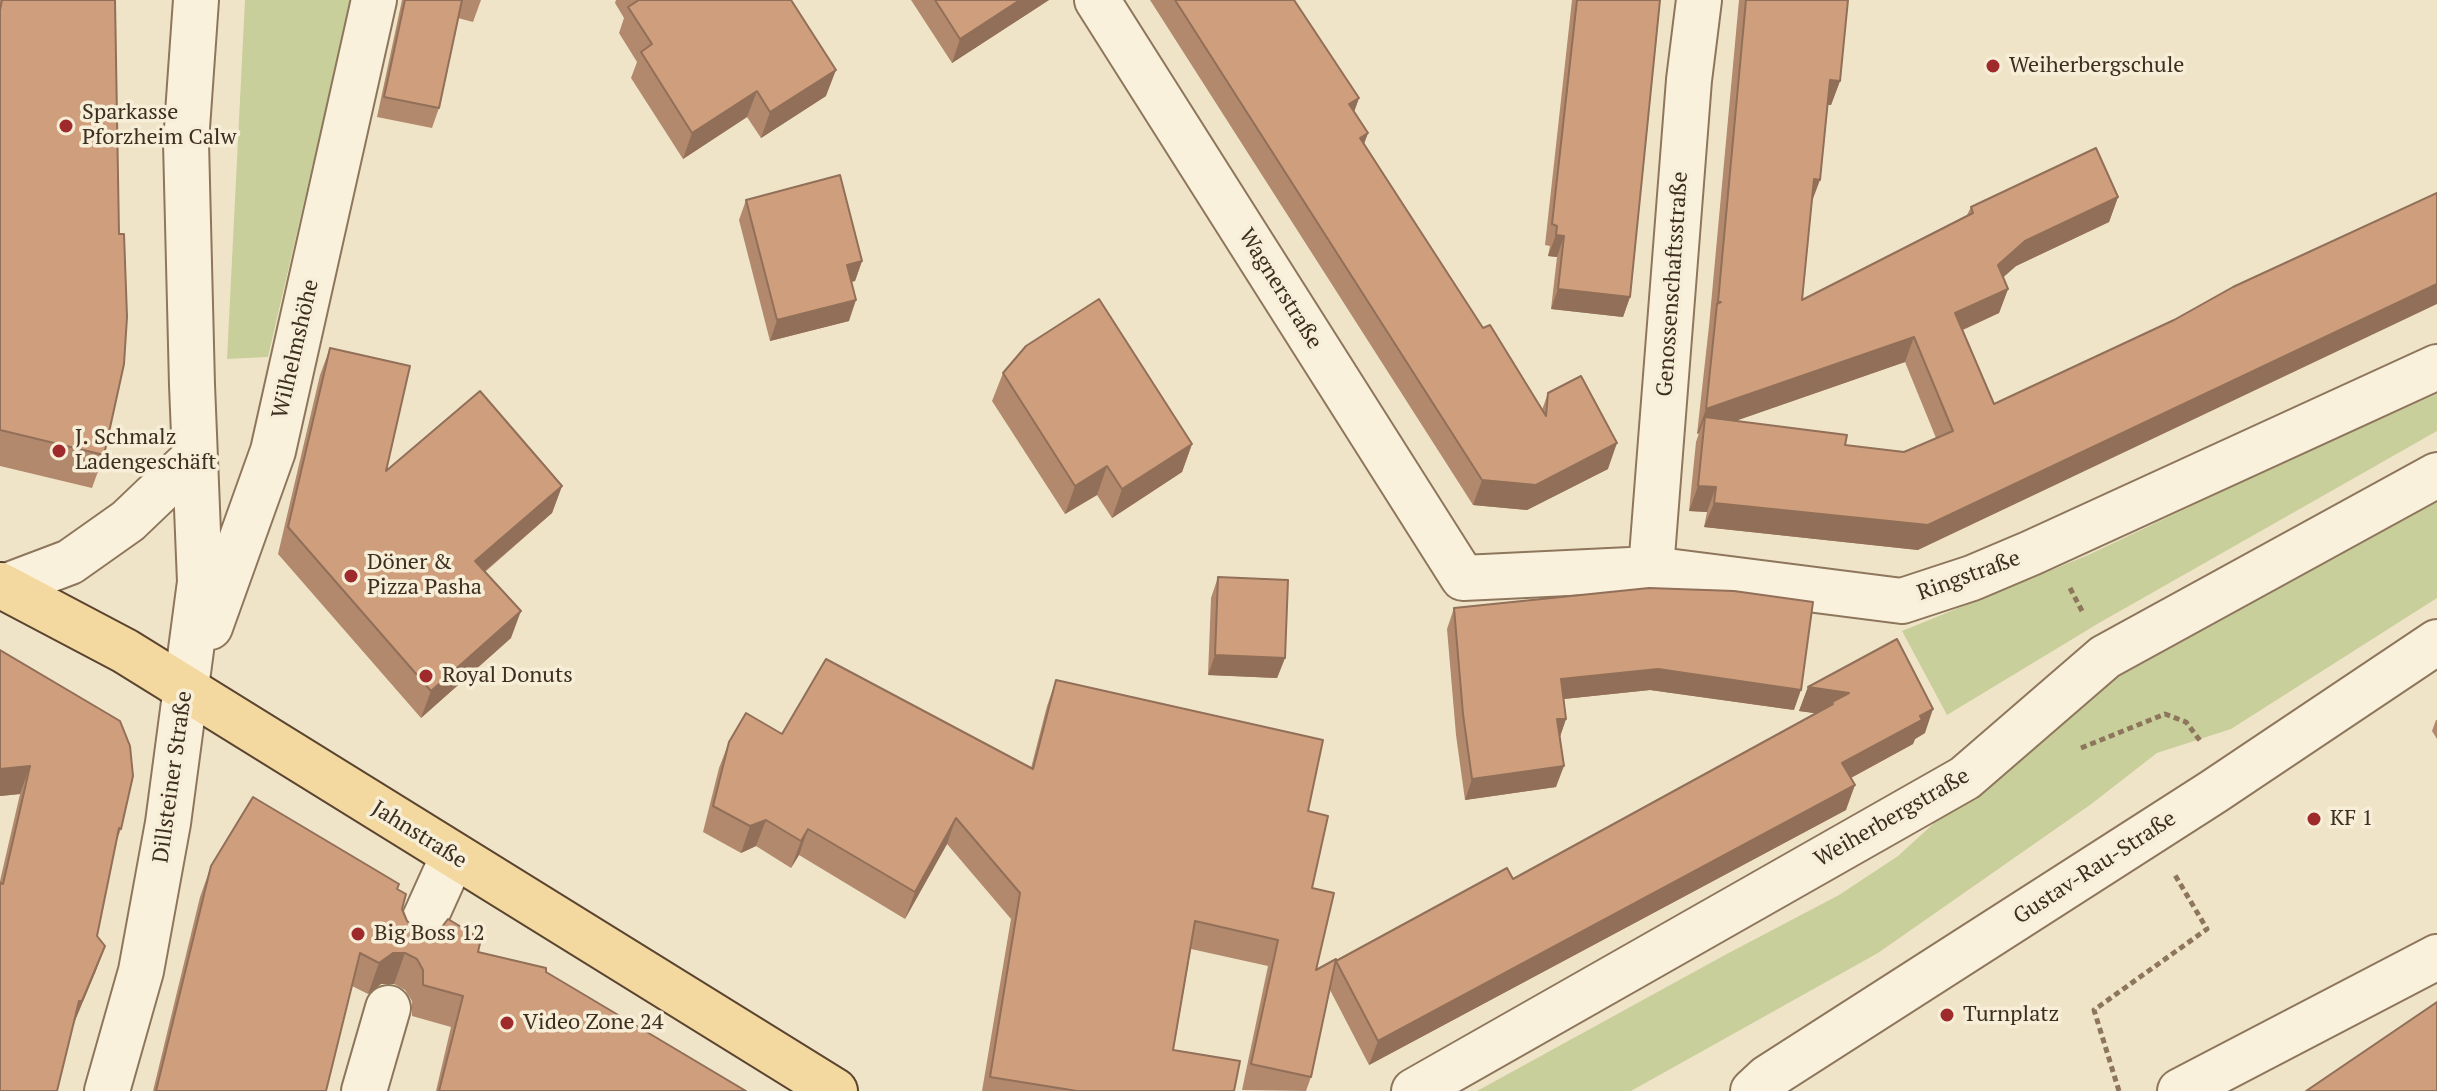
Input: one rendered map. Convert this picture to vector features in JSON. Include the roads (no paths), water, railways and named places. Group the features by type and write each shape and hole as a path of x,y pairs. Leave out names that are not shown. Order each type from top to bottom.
{"main road":[{"name":"Jahnstraße","path":"2,586 92,632 835,1091"}],"street":[{"name":"Dillsteiner Straße","path":"107,1091 141,971 168,823 200,582 186,142 196,0"},
{"name":"Wilhelmshöhe","path":"186,689 273,451 374,0"},
{"name":"Wagnerstraße","path":"1097,0 1463,578"},
{"name":"Genossenschaftsstraße","path":"1651,569 1689,80 1699,0"},
{"name":"Ringstraße","path":"1463,578 1651,569 1902,601 1972,578 2031,553 2437,367"},
{"path":"2,586 70,562 128,521 194,458"},
{"name":"Weiherbergstraße","path":"1414,1091 1965,778 2105,657 2437,475"},
{"name":"Gustav-Rau-Straße","path":"1753,1091 1778,1071 2213,792 2437,642"},
{"path":"416,938 453,856"},
{"path":"2180,1091 2437,957"},
{"path":"364,1091 388,1008"}],"place":[{"name":"Weiherbergschule","path":"1993,66"},
{"name":"Sparkasse Pforzheim Calw","path":"66,126"},
{"name":"J. Schmalz Ladengeschäft","path":"59,451"},
{"name":"Döner & Pizza Pasha","path":"351,576"},
{"name":"Royal Donuts","path":"426,676"},
{"name":"KF 1","path":"2314,819"},
{"name":"Big Boss 12","path":"358,934"},
{"name":"Turnplatz","path":"1947,1015"},
{"name":"Video Zone 24","path":"507,1023"}]}
